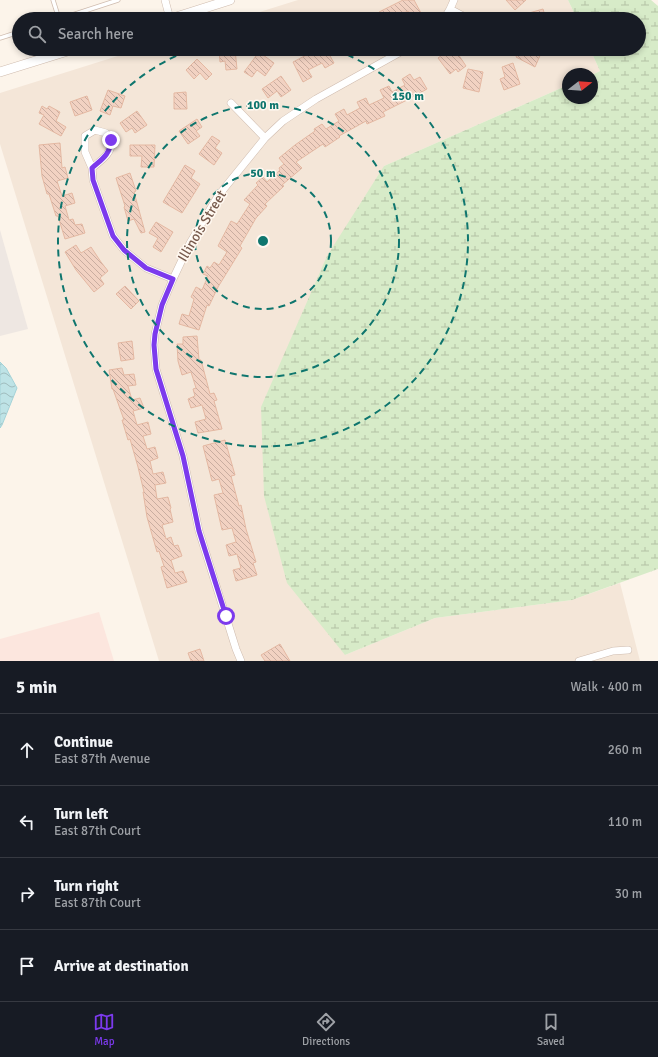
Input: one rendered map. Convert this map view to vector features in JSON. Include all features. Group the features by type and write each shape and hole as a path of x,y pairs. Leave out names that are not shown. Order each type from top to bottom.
{"street":[{"path":"165,0 168,12"},
{"path":"192,12 230,0"},
{"path":"448,12 454,0"},
{"path":"450,9 456,12"},
{"path":"0,72 49,56"},
{"name":"Illinois Street","path":"241,661 199,531 183,456 156,369 154,345 155,334 162,305 190,243 218,196 265,138 283,121 316,99 393,56"},
{"path":"231,103 265,138"},
{"path":"92,168 105,157 111,148 111,140 106,133 95,130 85,136 85,152 92,168 93,180 113,236 124,250 146,268 173,279"},
{"path":"579,661 613,651 628,650"}],"lane":[{"path":"53,0 57,12"},
{"path":"81,12 118,0"},
{"path":"0,38 12,34"}],"shaded area":[{"path":"298,0 568,0 574,12 259,12"},
{"path":"118,56 593,56 600,71 598,72 598,68 562,68 562,88 384,166 345,655 435,618 572,600 620,583 640,661 159,661 0,144 0,93"},
{"path":"0,230 28,329 0,336"},
{"path":"99,612 114,661 0,661 0,639"}],"green space":[{"path":"568,0 651,0 658,6 658,569 572,600 435,618 345,655 287,583 264,496 261,407 327,256 384,166 562,88 562,104 598,104 598,72 600,71 593,56 646,56 646,12 574,12"}],"water":[{"path":"0,362 6,368 17,388 0,428"}],"building":[{"path":"403,0 414,0 420,12 408,11 379,12"},
{"path":"506,0 526,0 515,10"},
{"path":"543,9 544,12 532,12"},
{"path":"220,56 236,56 237,69 226,70 225,61 220,62"},
{"path":"256,56 264,56 274,63 265,76 257,70 252,77 244,72"},
{"path":"305,56 330,56 334,63 325,68 322,63 308,70 312,77 303,82 293,62"},
{"path":"441,56 459,56 466,66 458,72 456,69 450,74 438,58"},
{"path":"516,56 540,56 535,67"},
{"path":"197,59 212,74 206,80 200,73 194,79 186,70"},
{"path":"513,63 520,84 504,90 500,79 505,77 502,67"},
{"path":"468,69 483,72 479,92 463,88"},
{"path":"410,74 414,80 420,77 427,89 383,112 385,116 367,124 366,121 339,136 340,137 325,147 323,144 296,162 302,168 282,185 284,186 265,204 267,206 256,218 240,246 242,248 218,287 209,306 207,305 199,330 179,324 182,314 189,316 194,299 191,297 196,287 202,290 208,276 203,274 207,266 210,268 214,262 219,265 227,252 218,246 231,221 237,224 250,204 244,200 258,185 256,183 263,177 267,182 280,170 279,168 284,164 279,158 322,124 326,129 339,121 335,114 344,109 347,115 360,108 357,102 366,98 369,105 384,98 380,90 389,86 392,92 405,85 402,79"},
{"path":"281,76 291,90 281,97 277,91 268,98 262,89"},
{"path":"108,90 125,96 121,108 113,106 110,115 100,111"},
{"path":"186,92 187,109 174,109 174,93"},
{"path":"87,96 92,110 75,116 70,102"},
{"path":"42,106 47,109 49,106 60,112 56,121 66,127 61,136 39,124 44,115 39,113"},
{"path":"137,111 147,125 135,133 132,128 126,132 120,123"},
{"path":"197,119 202,127 196,131 200,136 188,144 179,131"},
{"path":"212,136 220,141 215,148 222,153 214,165 199,154"},
{"path":"60,143 62,168 65,167 68,178 57,181 62,196 72,193 75,203 65,206 69,220 73,219 75,225 82,224 85,233 65,239 58,216 56,216 49,194 47,194 42,176 39,145"},
{"path":"130,145 155,145 154,167 141,167 142,156 130,156"},
{"path":"185,165 195,171 191,178 200,184 182,213 163,202"},
{"path":"130,173 136,191 134,192 145,232 141,233 134,219 128,221 116,178"},
{"path":"156,222 173,232 161,252 153,247 158,238 149,233"},
{"path":"76,245 81,253 91,247 108,271 100,278 104,284 94,292 76,270 65,252"},
{"path":"125,286 139,301 131,309 116,294"},
{"path":"197,336 199,360 201,360 210,394 214,393 217,400 214,401 222,429 198,433 195,422 206,419 202,405 191,408 188,399 195,396 193,389 196,388 191,372 182,375 178,361 177,344 183,344 183,337"},
{"path":"132,341 134,359 121,361 118,343"},
{"path":"122,368 124,375 134,374 136,385 128,386 132,400 140,398 144,408 133,411 137,425 148,422 151,434 143,436 147,449 155,447 158,458 150,461 153,474 163,472 166,483 155,485 157,499 168,497 171,508 173,522 162,525 166,539 171,537 174,546 178,545 182,556 171,560 175,573 183,571 187,582 167,588 161,567 164,566 159,551 157,552 147,517 144,492 138,467 130,439 128,440 122,420 124,420 112,389 109,370"},
{"path":"225,440 235,475 231,476 239,506 241,505 246,529 256,562 253,563 257,575 236,581 233,570 241,568 237,554 229,556 226,545 236,542 232,528 222,530 214,495 223,493 219,479 212,481 203,446"},
{"path":"280,644 290,661 265,661 261,655"},
{"path":"200,649 204,661 191,661 188,653"}],"route":[{"path":"111,140 111,148 105,157 92,168 93,180 113,236 124,250 146,268 173,279 162,305 155,334 154,345 156,369 183,456 199,531 226,616"}]}
